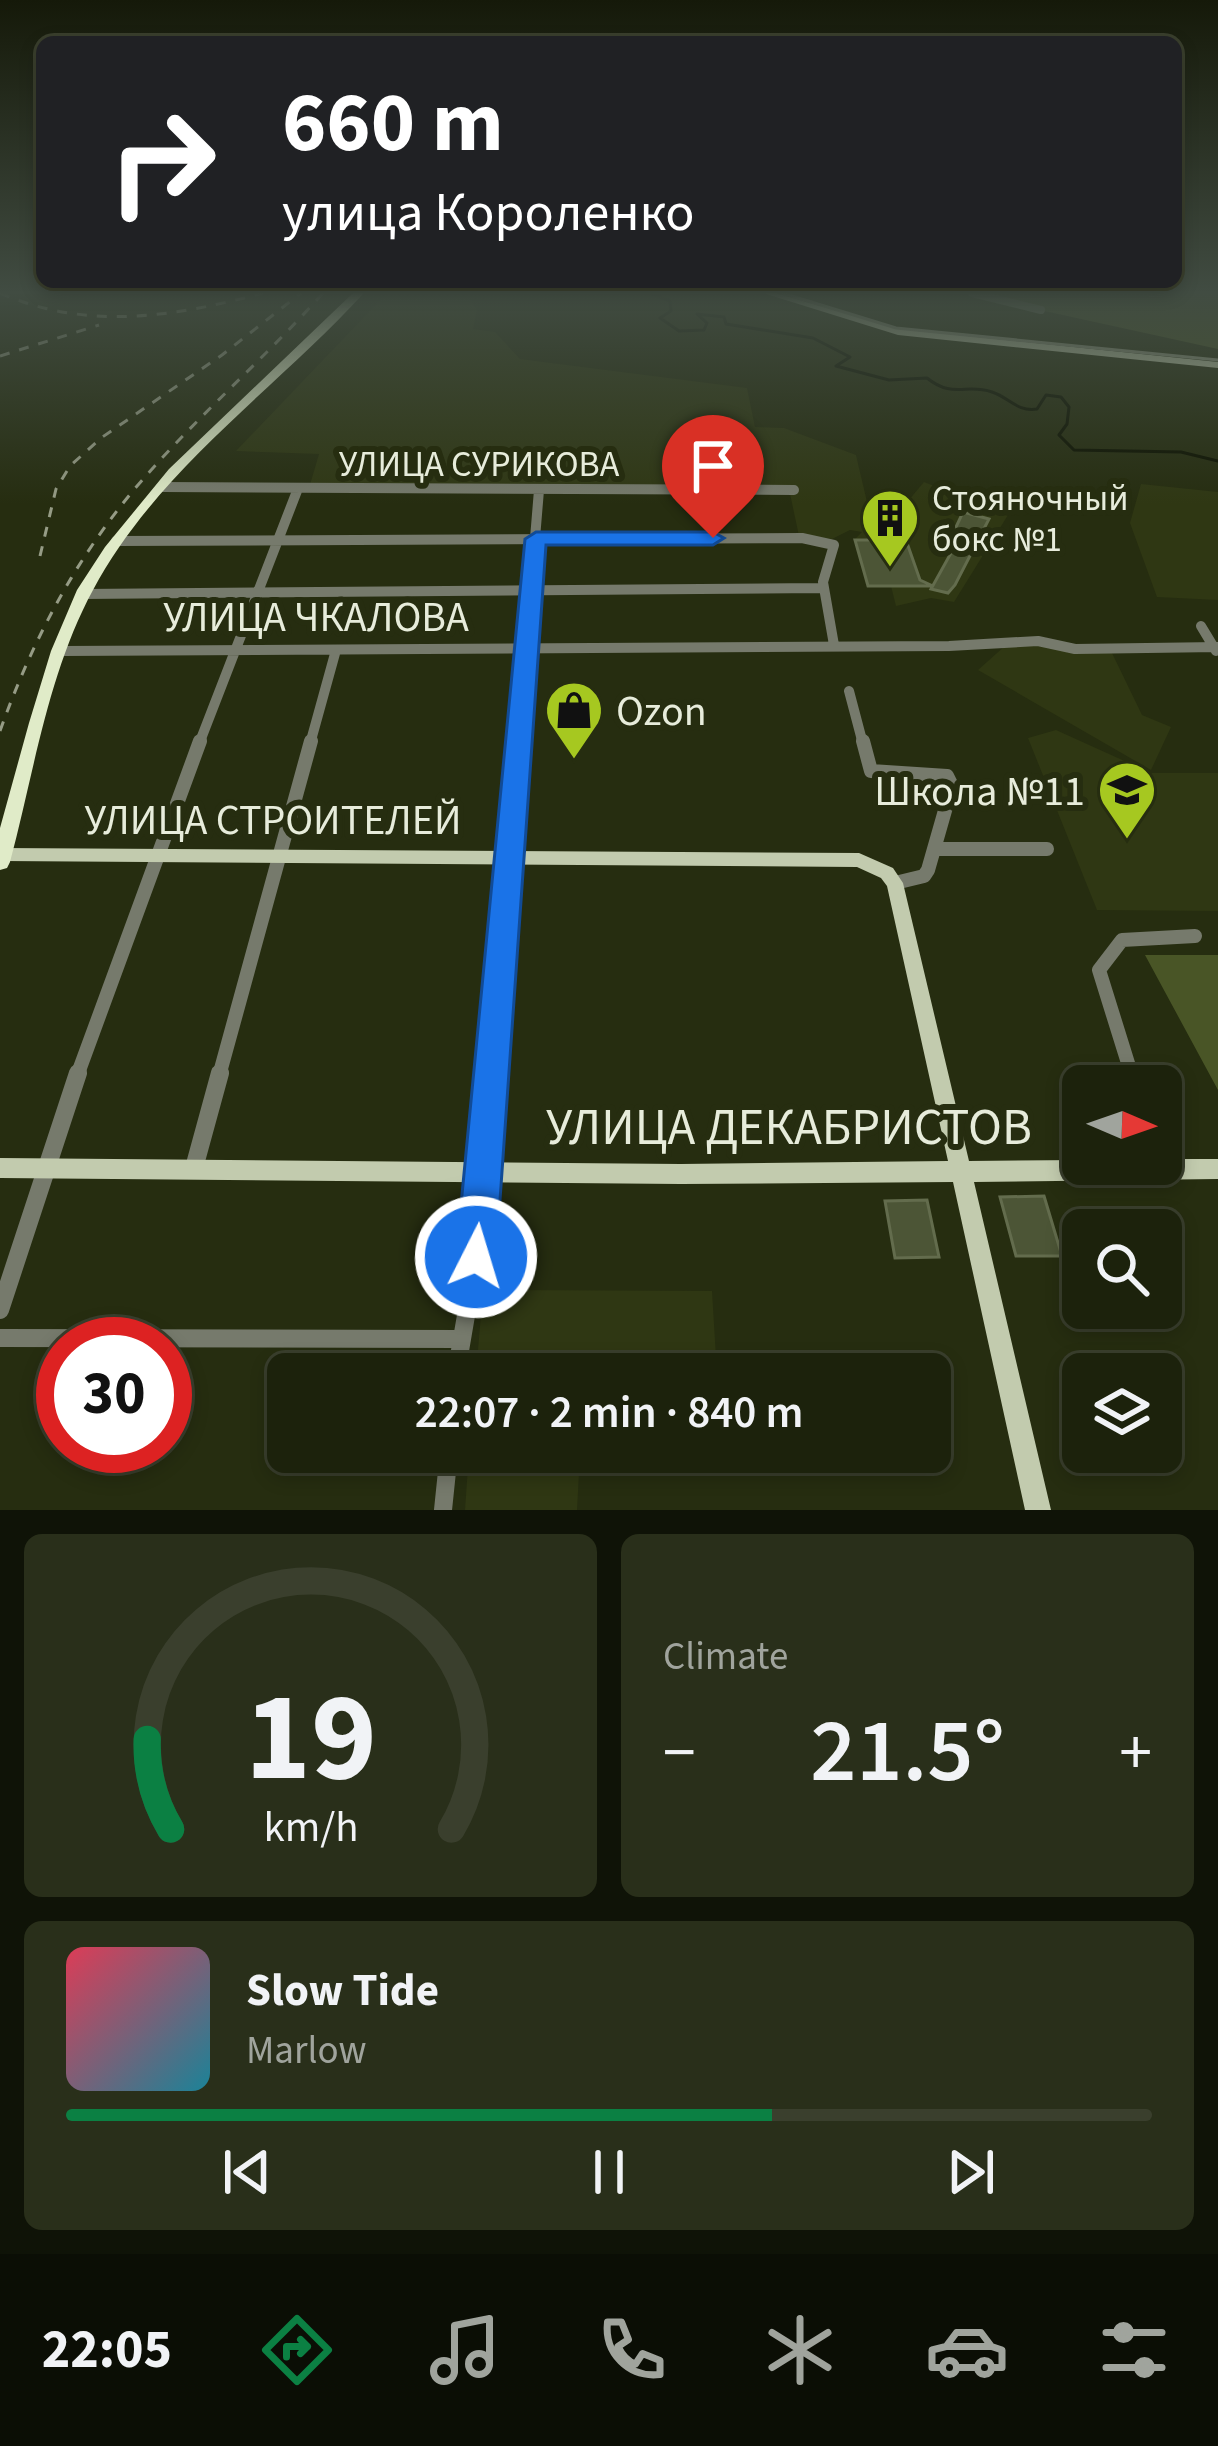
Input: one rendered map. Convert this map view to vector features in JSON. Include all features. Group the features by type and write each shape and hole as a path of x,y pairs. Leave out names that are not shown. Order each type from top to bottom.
{"highway":[{"path":"1,858 83,594 116,541 164,487 288,363"}],"main road":[{"name":"УЛИЦА СТРОИТЕЛЕЙ","path":"1,858 281,855 859,860 887,873 895,883"},
{"path":"895,883 1038,1510"},
{"name":"УЛИЦА ДЕКАБРИСТОВ","path":"1182,1165 1218,1169"},
{"name":"УЛИЦА ДЕКАБРИСТОВ","path":"0,1168 958,1173 1062,1168"}],"street":[{"name":"УЛИЦА СУРИКОВА","path":"164,487 794,490"},
{"path":"458,1353 476,1257 539,490"},
{"path":"0,1310 44,1168 155,856 297,491"},
{"path":"116,541 802,538 834,545 824,564 821,589 834,646"},
{"path":"83,594 821,589"},
{"path":"1201,626 1216,650"},
{"name":"УЛИЦА ЧКАЛОВА","path":"62,651 1038,641 1075,649 1216,650"},
{"path":"194,1168 336,650"},
{"path":"849,691 871,771 882,776 934,773 951,780 936,849 924,876 895,883"},
{"path":"936,849 1047,849"},
{"path":"1128,1065 1099,970 1122,940 1195,936"},
{"path":"0,1338 459,1339"},
{"path":"443,1510 446,1473"}],"shaded area":[{"path":"320,363 555,363 747,388 755,427 784,428 856,455 871,519 893,519 924,482 1008,515 954,602 931,598 896,606 891,586 868,586 855,539 862,532 850,530 832,539 799,536 789,489 309,488 319,454 236,451"},
{"path":"1141,484 1218,492 1218,600 1157,597 1130,523"},
{"path":"1006,645 1112,653 1142,715 1171,727 1151,770 978,670"},
{"name":"Школа №11","path":"1056,730 1151,773 1218,773 1218,911 1097,910 1028,738"},
{"path":"1145,955 1218,955 1218,1090"},
{"path":"483,1290 712,1291 716,1353 478,1353"},
{"path":"468,1473 579,1473 577,1510 465,1510"}],"building":[{"path":"963,512 989,519 955,585 948,593 931,589 956,544 949,542"},
{"name":"Стояночный бокс №1","path":"855,540 906,540 920,580 933,586 868,586"},
{"path":"1044,1196 1062,1256 1016,1256 1000,1197"},
{"path":"927,1200 939,1257 895,1258 885,1201"}],"waterway":[{"path":"840,363 836,366 889,380 927,378 944,388 992,392 1030,409 1037,409 1046,395 1061,397 1069,407 1067,424 1059,435 1074,450 1181,452 1218,461"}],"railway":[{"path":"40,556 56,489 70,466 101,438 210,363"},
{"path":"0,731 43,630 99,536 166,454 256,363"}],"place":[{"name":"Стояночный бокс №1","path":"890,569"},
{"name":"Ozon","path":"574,761"},
{"name":"Школа №11","path":"1127,841"}],"route":[{"path":"476,1257 536,539 713,538"}]}
